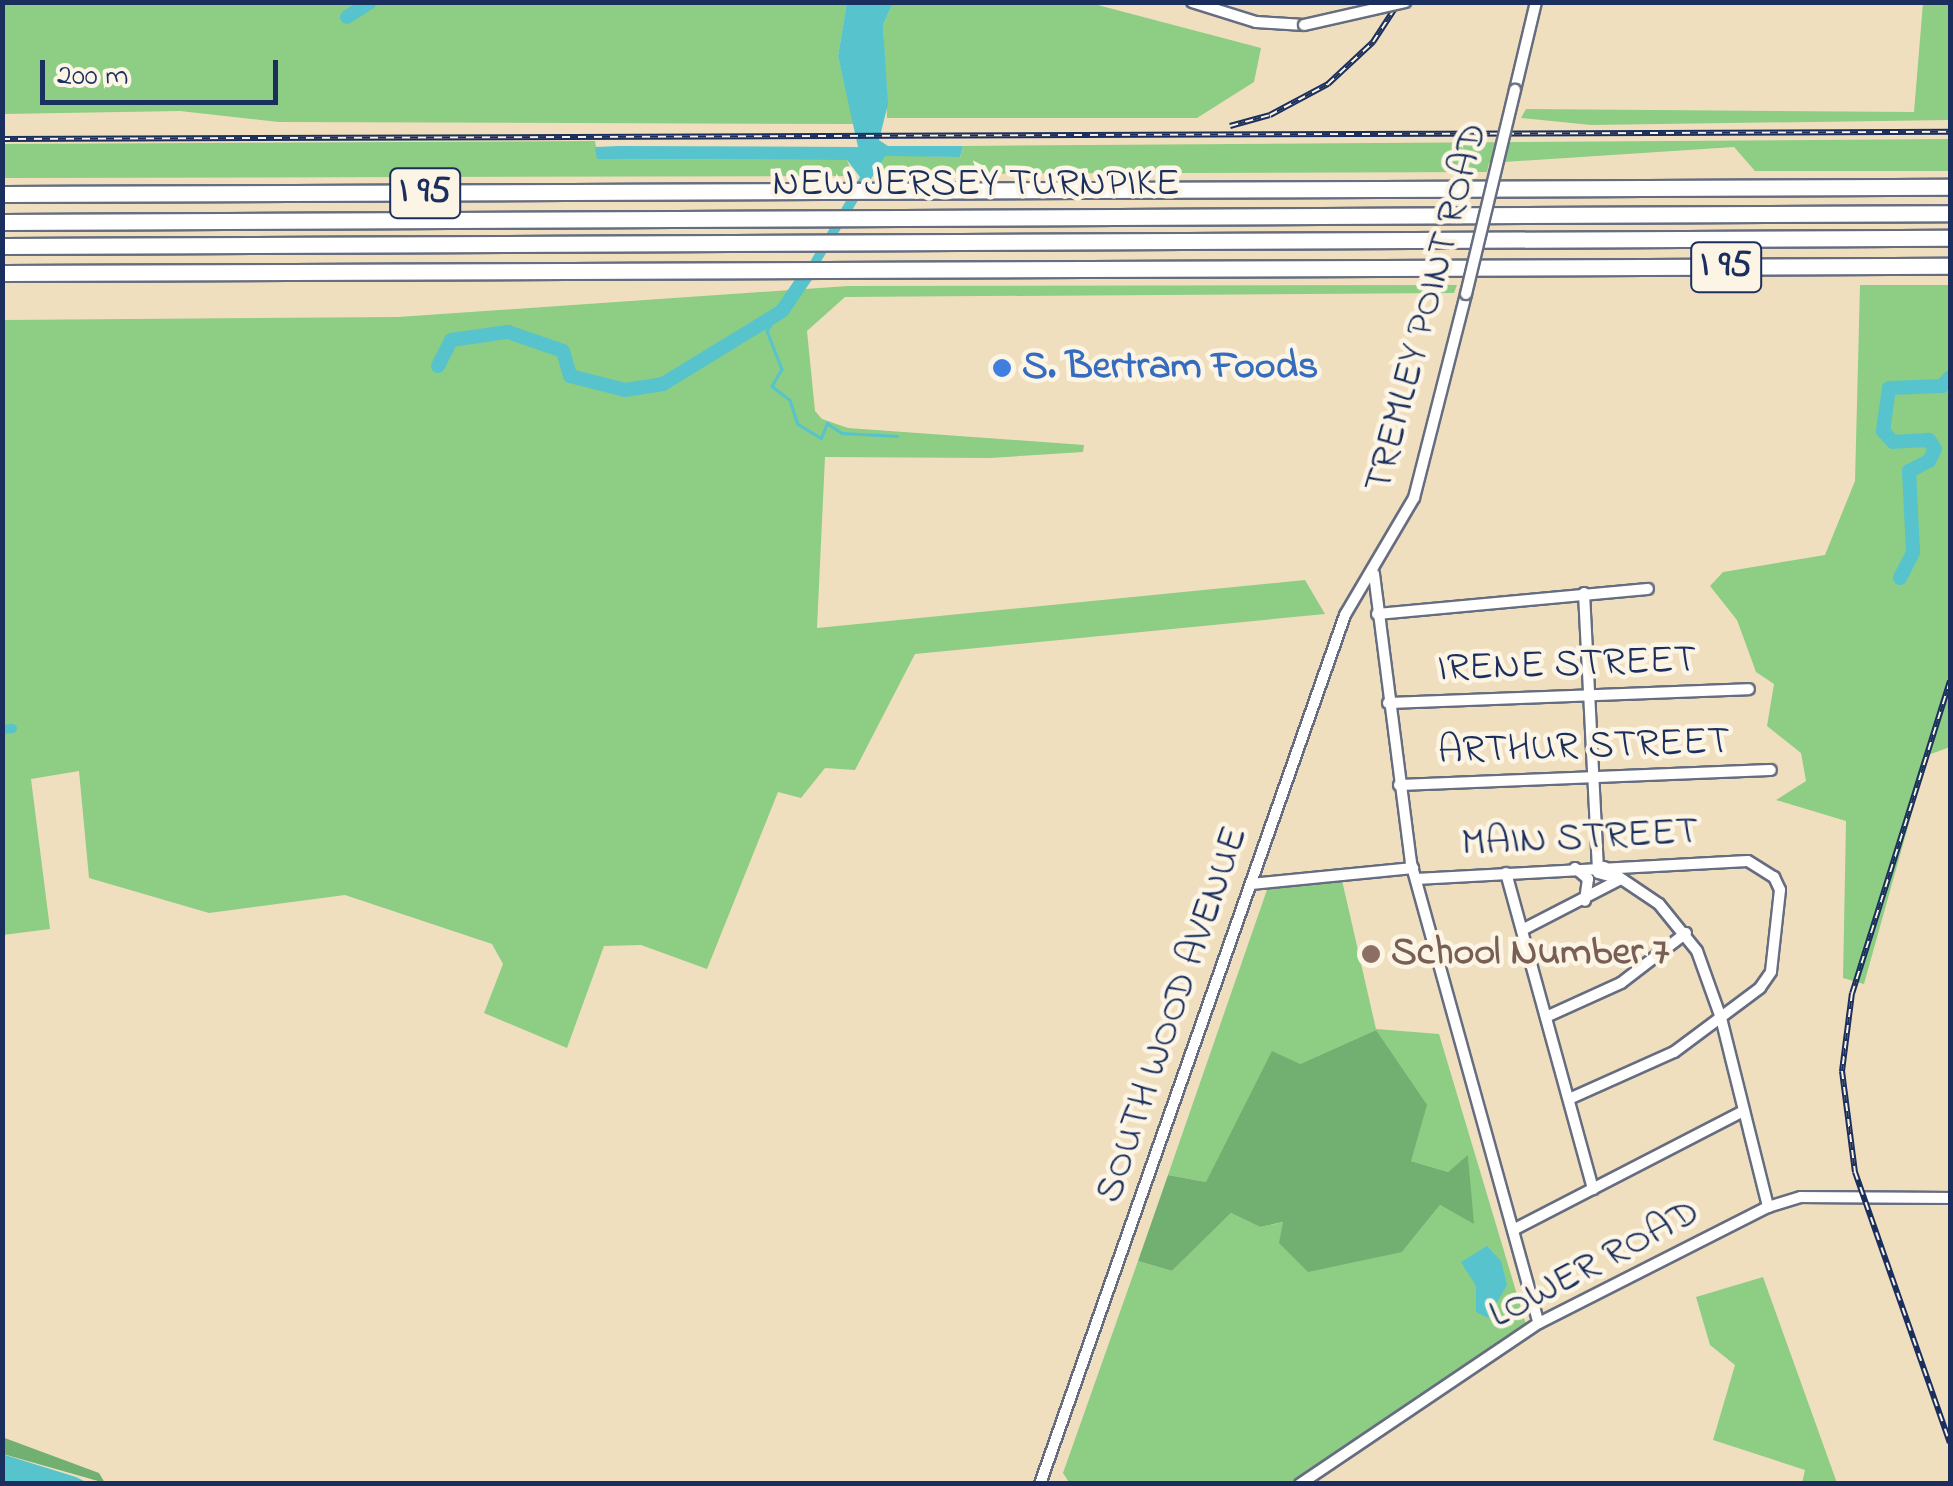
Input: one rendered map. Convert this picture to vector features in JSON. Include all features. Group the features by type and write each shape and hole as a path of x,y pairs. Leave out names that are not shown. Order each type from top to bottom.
{"highway":[{"name":"NEW JERSEY TURNPIKE","path":"2,194 1950,186"},
{"name":"NEW JERSEY TURNPIKE","path":"2,222 1950,213"},
{"name":"NEW JERSEY TURNPIKE","path":"2,246 1950,238"},
{"name":"NEW JERSEY TURNPIKE","path":"2,273 1950,266"}],"street":[{"path":"1192,2 1256,22 1304,25 1405,2"},
{"name":"TREMLEY POINT ROAD","path":"1374,572 1414,498 1534,3"},
{"path":"1374,572 1388,703 1414,873 1539,1323"},
{"name":"SOUTH WOOD AVENUE","path":"1040,1484 1345,615 1374,572"},
{"path":"1377,614 1648,589"},
{"path":"1584,592 1600,866 1622,879 1686,933 1721,1018 1768,1207"},
{"name":"IRENE STREET","path":"1388,703 1748,689"},
{"name":"ARTHUR STREET","path":"1399,785 1772,770"},
{"name":"MAIN STREET","path":"1250,884 1414,873 1748,860 1764,866 1780,890 1771,972 1721,1018"},
{"path":"1574,868 1588,878 1586,902"},
{"path":"1506,872 1594,1189"},
{"path":"1522,930 1586,902 1622,879"},
{"path":"1546,1017 1621,982 1686,933"},
{"path":"1569,1099 1674,1052 1721,1018"},
{"path":"1513,1230 1742,1112"},
{"name":"LOWER ROAD","path":"1300,1484 1539,1323 1768,1207 1801,1197 1950,1198"}],"green space":[{"path":"2,3 847,3 838,56 854,124 279,122 180,111 3,114"},
{"path":"893,3 1090,3 1261,48 1254,82 1197,118 887,118 883,25"},
{"path":"1923,3 1950,3 1950,120 1591,125 1521,118 1526,109 1914,112"},
{"path":"1950,139 1950,171 1755,171 1734,147 1489,163 1487,172 870,174 885,155 960,157 963,146"},
{"path":"595,141 598,159 847,160 853,176 3,178 2,144"},
{"path":"1457,285 1454,293 845,297 807,331 815,411 822,419 848,428 1084,445 1083,452 990,458 825,457 817,628 1305,580 1325,614 915,654 855,770 825,768 801,798 778,792 707,969 641,945 604,946 567,1048 484,1013 503,964 492,944 345,895 209,913 89,878 79,771 31,779 50,929 3,935 3,320 398,317 848,286"},
{"path":"1860,285 1950,285 1950,747 1928,755 1864,984 1843,978 1846,821 1776,800 1806,781 1801,753 1767,726 1774,684 1756,672 1737,620 1710,586 1723,572 1825,555 1855,481"},
{"path":"1341,876 1376,1029 1439,1034 1527,1328 1301,1483 1070,1484 1063,1473 1138,1261 1172,1271 1231,1213 1260,1227 1284,1222 1402,1252 1440,1205 1473,1223 1468,1156 1448,1172 1411,1161 1376,1030 1300,1064 1206,1182 1168,1175 1269,884"},
{"path":"1376,1030 1427,1105 1411,1161 1448,1172 1468,1155 1474,1224 1440,1205 1402,1252 1308,1272 1279,1243 1283,1222 1260,1227 1231,1213 1172,1271 1138,1261 1168,1175 1206,1182 1272,1051 1300,1064"},
{"path":"1763,1277 1837,1483 1802,1483 1805,1470 1713,1440 1735,1365 1710,1345 1696,1297"},
{"path":"2,1437 99,1473 105,1483 3,1454"}],"water":[{"path":"847,2 893,3 883,25 888,104 879,140 888,146 963,146 960,157 885,156 806,286 794,289 860,177 847,160 597,159 595,147 858,147 838,56"},
{"path":"1487,1246 1501,1261 1507,1285 1488,1318 1476,1312 1476,1286 1461,1262"},
{"path":"2,1454 76,1477 88,1483 3,1483"}],"waterway":[{"path":"347,17 370,2"},
{"path":"438,366 451,340 508,332 563,351 570,376 625,390 663,384 782,311 808,273"},
{"path":"778,313 767,331 782,369 772,386 790,400 798,424 821,438 827,423 842,433 897,436"},
{"path":"1900,578 1913,552 1909,471 1929,461 1935,449 1929,440 1893,442 1883,431 1889,388 1942,386 1950,377"},
{"path":"2,729 12,728"}],"railway":[{"path":"1230,126 1270,115 1328,84 1373,42 1399,2"},
{"path":"2,139 1950,132"},
{"path":"1950,681 1852,993 1842,1071 1855,1172 1950,1443"}],"place":[{"name":"S. Bertram Foods","path":"1002,368"},
{"name":"School Number 7","path":"1371,954"}]}
